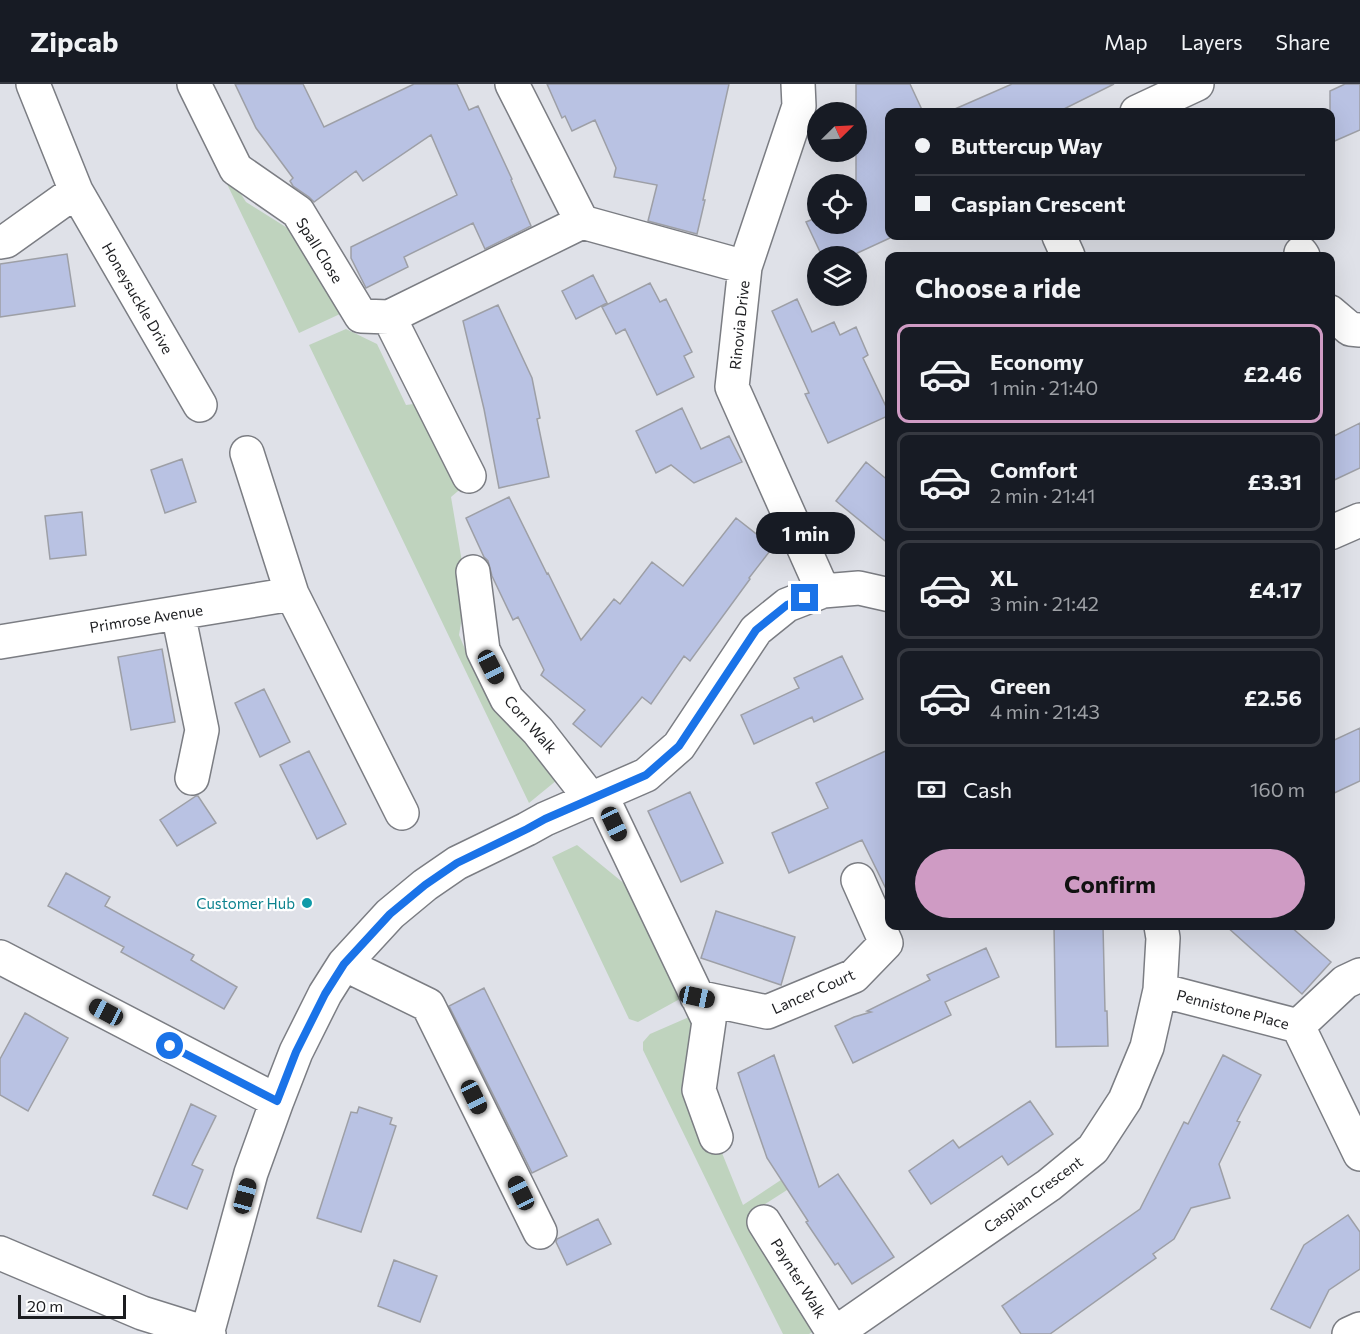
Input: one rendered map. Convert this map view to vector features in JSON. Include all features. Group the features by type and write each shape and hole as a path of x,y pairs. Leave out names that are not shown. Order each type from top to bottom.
{"street":[{"name":"Honeysuckle Drive","path":"33,84 76,190 200,405"},
{"name":"Spall Close","path":"194,84 236,169 297,212 361,316 389,317"},
{"path":"512,84 582,222"},
{"name":"Rinovia Drive","path":"798,84 799,106 745,267 732,387 823,591"},
{"path":"1146,108 1197,84"},
{"path":"0,242 6,241 76,190"},
{"path":"469,476 389,317 582,222 745,267"},
{"path":"1335,316 1350,329 1360,330"},
{"path":"247,453 292,594 402,813"},
{"path":"1335,531 1360,520"},
{"name":"Corn Walk","path":"473,572 483,650 507,699 596,797"},
{"path":"0,1254 142,1312 208,1334 251,1173 277,1101 296,1052 325,994 344,964 390,914 425,885 457,863 545,819 646,775 679,746 756,630 787,605 823,591 860,588 885,594"},
{"name":"Primrose Avenue","path":"0,642 292,594"},
{"path":"178,613 202,730 192,778"},
{"path":"596,797 709,1021 699,1090 716,1137"},
{"name":"Lancer Court","path":"697,997 767,1012 854,976 886,944 858,880"},
{"name":"Caspian Crescent","path":"834,1334 1049,1185 1093,1149 1125,1100 1148,1047 1160,990 1162,930"},
{"path":"0,957 277,1101"},
{"path":"344,964 429,1005 540,1232"},
{"name":"Pennistone Place","path":"1160,990 1298,1026 1345,982 1360,975"},
{"path":"1298,1026 1360,1154"},
{"name":"Paynter Walk","path":"764,1222 834,1334"},
{"path":"1348,1334 1360,1329"}],"green space":[{"path":"232,180 246,202 297,234 340,314 299,333 227,184"},
{"path":"346,329 377,344 406,405 421,403 464,486 451,497 462,562 463,611 459,635 465,649 502,707 502,714 557,780 529,803 309,345"},
{"path":"577,845 637,894 687,995 638,1022 629,1019 552,857"},
{"path":"696,1014 696,1113 722,1153 743,1205 793,1172 798,1183 751,1213 821,1327 809,1334 783,1334 643,1050 643,1042 650,1034"}],"building":[{"path":"235,84 303,84 324,127 414,84 457,84 469,110 478,106 531,226 485,249 473,223 404,257 408,267 366,288 351,258 351,247 457,195 431,135 363,181 356,171 314,202 293,186 290,181 293,178 256,128"},
{"path":"547,84 729,84 697,234 648,221 657,185 614,177 616,168 595,120 572,131 565,116 562,118"},
{"path":"856,84 910,84 921,108 885,108 886,240 867,249 867,246 817,246 812,234 867,234 867,174 856,174 856,162 867,162 867,102 856,102"},
{"path":"1012,84 1114,84 1066,108 957,108"},
{"path":"1345,84 1360,84 1360,130 1335,141 1335,108 1330,108 1330,91"},
{"path":"67,254 75,306 0,317 0,264"},
{"path":"593,275 607,303 576,319 562,291"},
{"path":"650,283 660,302 666,299 692,352 684,356 694,377 657,395 625,329 616,334 602,307"},
{"path":"797,299 812,332 834,322 840,335 856,327 868,355 863,358 885,404 885,417 828,443 805,394 809,393 772,311"},
{"path":"498,305 532,378 540,418 537,419 549,477 499,488 484,409 463,321"},
{"path":"682,408 701,449 729,436 742,462 694,483 671,465 656,473 636,431"},
{"path":"1360,423 1360,468 1335,480 1335,436"},
{"path":"182,459 196,502 165,513 151,470"},
{"path":"866,462 885,478 885,541 836,501"},
{"path":"509,497 581,640 614,599 620,604 652,562 683,586 736,518 773,547 690,661 684,656 651,704 642,697 601,747 573,724 585,710 541,675 544,670 518,617 513,620 492,576 488,561 466,518"},
{"path":"82,512 86,555 50,559 45,516"},
{"path":"162,649 175,722 131,730 118,657"},
{"path":"842,656 863,699 814,722 812,717 754,744 741,715 799,688 794,678"},
{"path":"264,689 290,742 260,757 235,703"},
{"path":"1360,728 1360,781 1335,793 1335,740"},
{"path":"309,751 346,824 317,839 280,765"},
{"path":"885,751 885,887 862,840 789,873 772,833 828,808 816,783"},
{"path":"690,792 723,863 681,882 648,811"},
{"path":"196,796 216,823 177,846 160,820"},
{"path":"66,873 110,897 105,906 194,955 191,960 237,987 224,1009 121,952 124,947 48,906"},
{"path":"716,911 795,937 781,985 701,958"},
{"path":"1054,930 1103,930 1108,1046 1056,1047"},
{"path":"1230,930 1295,930 1331,962 1302,994"},
{"path":"986,948 999,977 945,1002 951,1015 853,1063 835,1026 871,1012 867,1011 930,980 927,975"},
{"path":"484,988 567,1156 532,1173 449,1006"},
{"path":"25,1013 68,1038 28,1111 0,1095 0,1059"},
{"path":"774,1055 819,1187 838,1174 894,1257 852,1284 838,1263 835,1265 767,1158 749,1106 738,1073"},
{"path":"1223,1055 1261,1075 1237,1121 1240,1122 1219,1164 1230,1198 1191,1208 1174,1239 1153,1254 1156,1258 1050,1334 1021,1334 1002,1306 1140,1209 1184,1122 1188,1124"},
{"path":"1030,1101 1053,1134 1008,1165 1002,1156 931,1204 909,1171 953,1140 959,1148"},
{"path":"191,1104 216,1116 192,1165 203,1170 187,1209 153,1195"},
{"path":"359,1107 392,1118 390,1124 396,1126 361,1232 317,1218 351,1112 357,1113"},
{"path":"1348,1215 1360,1232 1360,1269 1329,1290 1310,1328 1271,1309 1304,1245"},
{"path":"598,1219 611,1244 567,1265 556,1242 557,1239"},
{"path":"394,1260 437,1276 420,1322 378,1306"}],"place":[{"name":"Customer Hub","path":"307,903"}],"route":[{"path":"170,1046 277,1101 296,1052 325,994 344,964 390,914 425,885 457,863 545,819 646,775 679,746 756,630 787,605 805,598"}]}
